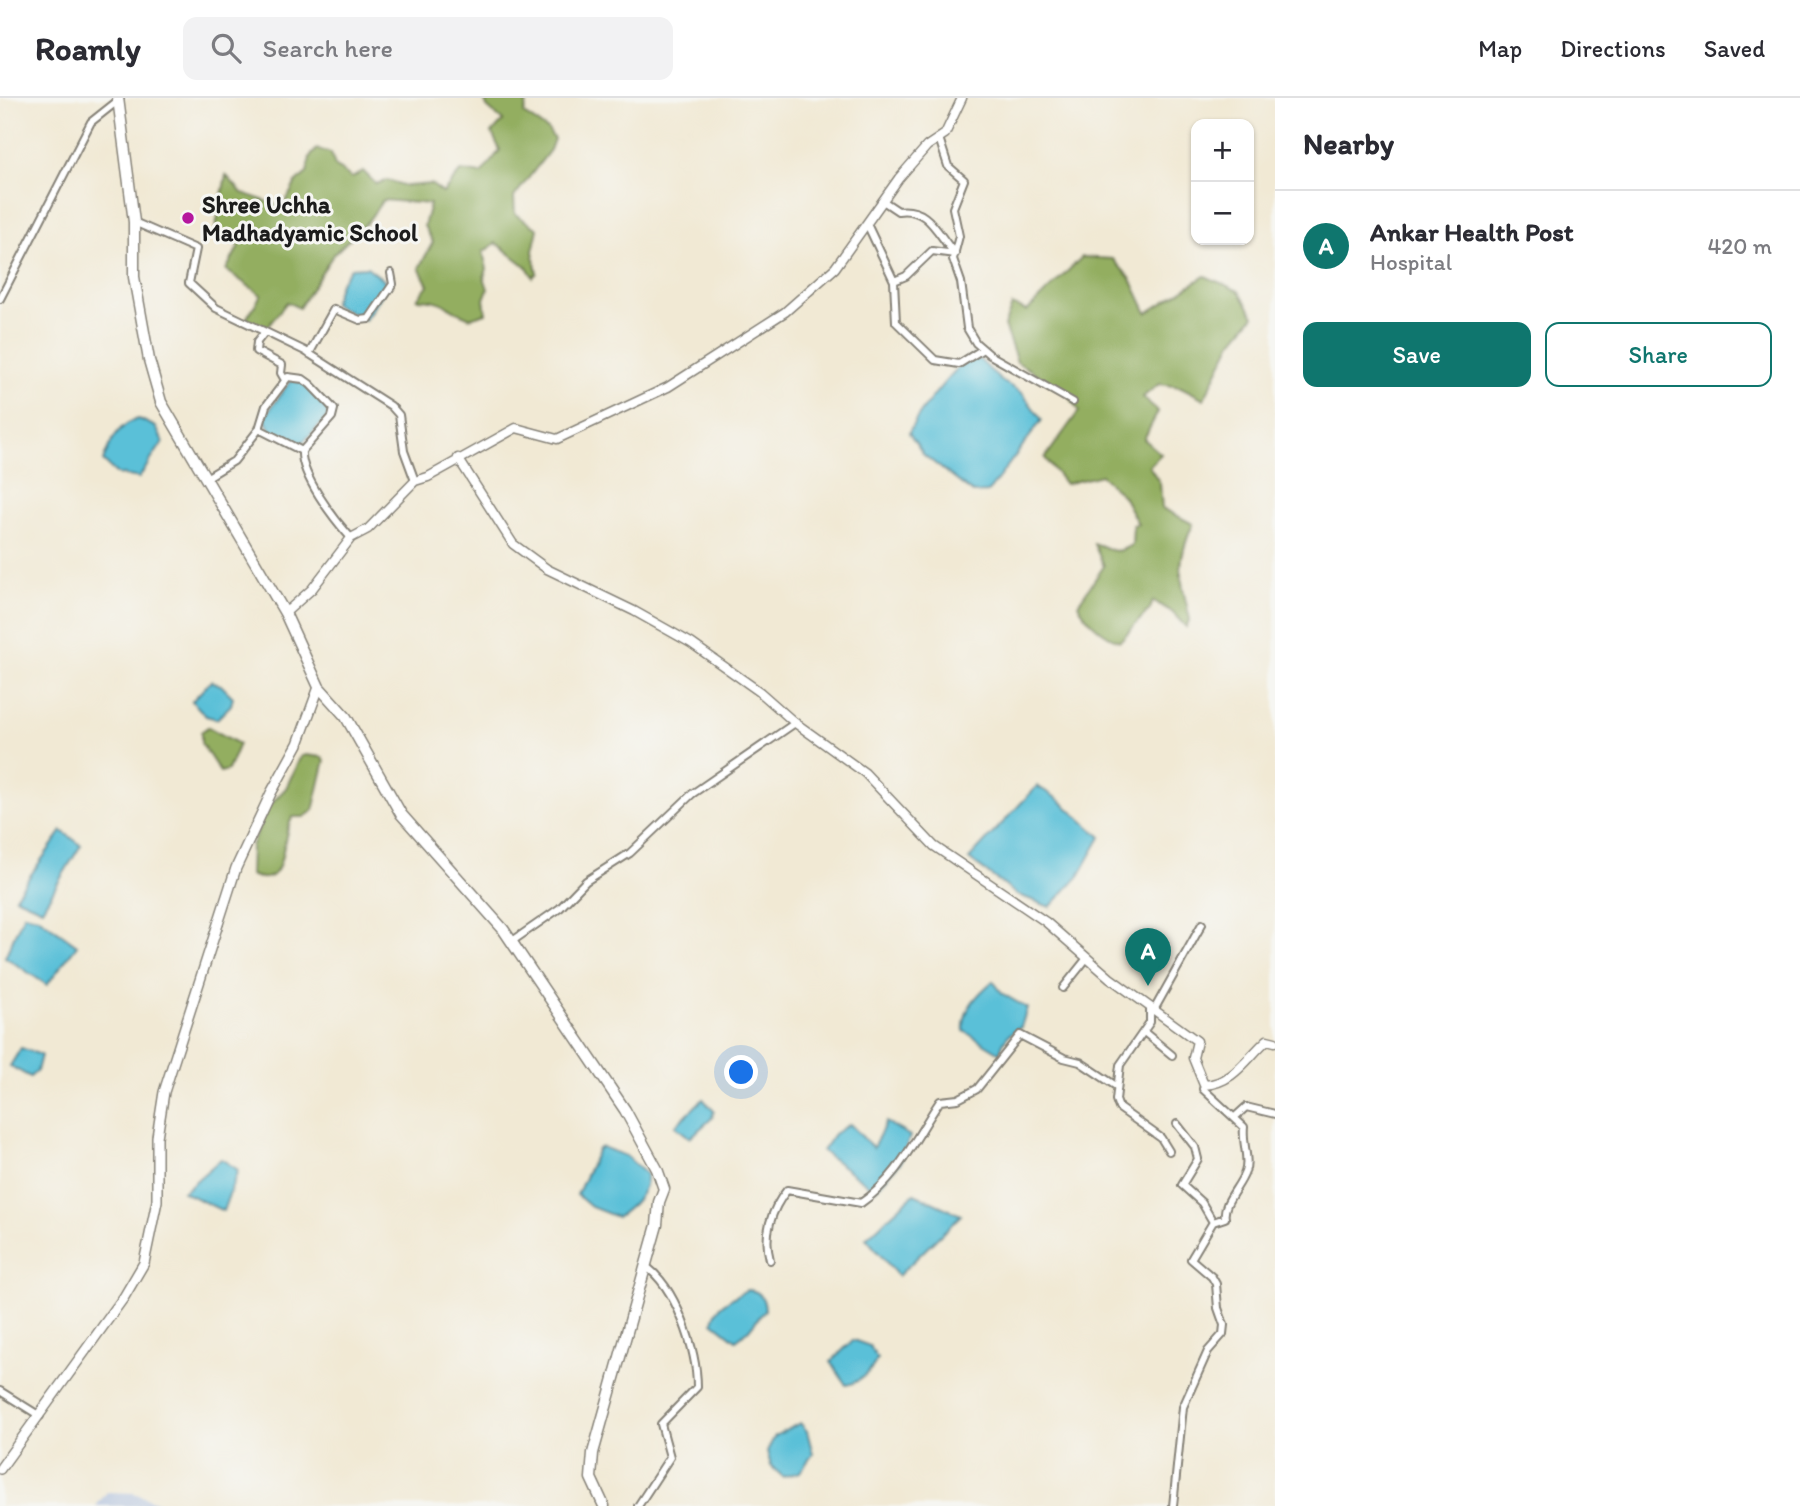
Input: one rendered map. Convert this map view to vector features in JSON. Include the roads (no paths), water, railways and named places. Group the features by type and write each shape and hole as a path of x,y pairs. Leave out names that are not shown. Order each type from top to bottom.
{"main road":[{"path":"119,98 134,222 134,277 149,360 161,401 285,613 319,687 335,702 346,718 401,814 511,942 625,1110 657,1169 664,1189 593,1453 591,1478 604,1506"},
{"path":"0,1469 124,1297 144,1263 157,1201 157,1137 164,1092 236,868 271,793 298,744 319,687"}],"street":[{"path":"0,299 90,122 119,98"},
{"path":"285,613 312,589 351,538 368,529 415,481 428,477 516,428 557,439 667,387 785,312 835,268 883,201 928,146 945,134 962,98"},
{"path":"939,138 948,166 964,180 952,212 960,236 953,259 961,282 967,328 983,349 1073,402"},
{"path":"883,201 898,211 908,209 922,213 955,254"},
{"path":"134,222 196,249 188,278 192,288 216,308 309,354 391,405 399,415 404,451 415,481"},
{"path":"867,223 894,281 896,323 935,360 959,364 983,349"},
{"path":"894,281 906,276 932,251 955,254"},
{"path":"309,354 334,309 359,320 369,319 393,284 391,273"},
{"path":"264,333 257,342 256,351 282,365 281,373 285,380"},
{"path":"206,478 234,461 259,429 266,406 285,380 288,377 303,379 334,409 332,418 302,451 301,462 334,519 351,538"},
{"path":"259,429 302,451"},
{"path":"458,458 513,544 547,569 634,611 691,643 760,692 795,723 864,773 934,846 1046,922 1087,958 1197,1041 1193,1058 1204,1085 1226,1080 1267,1040 1275,1042"},
{"path":"511,942 560,908 586,881 630,853 692,794 795,723"},
{"path":"1116,1086 1120,1065 1150,1022 1152,1009 1202,923"},
{"path":"1063,988 1087,958"},
{"path":"1144,1032 1172,1055"},
{"path":"769,1260 769,1228 775,1206 787,1190 861,1203 883,1188 905,1161 909,1147 940,1101 958,1099 977,1089 1020,1035 1064,1058 1080,1062 1116,1086 1119,1091 1116,1100 1119,1108 1161,1138 1169,1151"},
{"path":"1173,1506 1183,1407 1208,1351 1223,1334 1224,1325 1218,1308 1216,1284 1212,1277 1191,1259 1213,1222 1226,1219 1224,1210 1245,1171 1246,1155 1242,1146 1244,1127 1203,1089"},
{"path":"1235,1117 1246,1107 1275,1114"},
{"path":"1177,1124 1195,1147 1198,1159 1182,1185 1202,1203 1213,1222"},
{"path":"638,1506 670,1457 661,1424 697,1387 681,1316 663,1282 645,1266"},
{"path":"0,1391 40,1416"}],"water":[{"path":"367,267 389,284 365,320 333,304 340,283 351,268"},
{"path":"975,355 1000,380 1022,393 1042,420 988,492 973,493 924,455 909,433 938,390"},
{"path":"291,380 302,383 328,406 327,418 298,447 270,429 264,418"},
{"path":"139,419 156,427 163,442 139,478 117,474 103,461 105,454 120,429"},
{"path":"211,681 221,685 233,697 231,705 217,719 206,716 192,701"},
{"path":"1037,786 1058,799 1101,837 1079,876 1050,907 1016,894 969,859"},
{"path":"62,831 81,845 42,909 15,897"},
{"path":"24,914 38,917 77,945 47,985 5,957"},
{"path":"993,981 1003,994 1027,1008 1021,1027 1007,1037 1000,1053 964,1031 968,1009"},
{"path":"21,1048 41,1055 37,1071 30,1077 10,1066"},
{"path":"703,1099 714,1111 712,1118 690,1138 675,1126"},
{"path":"886,1122 910,1136 901,1162 875,1190 822,1151 834,1134 850,1124 873,1148"},
{"path":"602,1147 626,1156 646,1174 641,1193 633,1204 617,1217 591,1207 577,1195 598,1149"},
{"path":"221,1159 238,1170 223,1211 183,1192"},
{"path":"914,1194 961,1215 898,1276 866,1238"},
{"path":"746,1290 760,1295 765,1310 748,1331 736,1340 713,1322 721,1306"},
{"path":"853,1340 870,1346 877,1359 864,1376 846,1385 831,1362"},
{"path":"800,1423 807,1431 813,1454 800,1472 783,1477 771,1466 767,1451 775,1436"}],"place":[{"name":"Shree Uchha Madhadyamic School","path":"188,218"},
{"name":"Ankar Health Post","path":"1148,986"}]}
